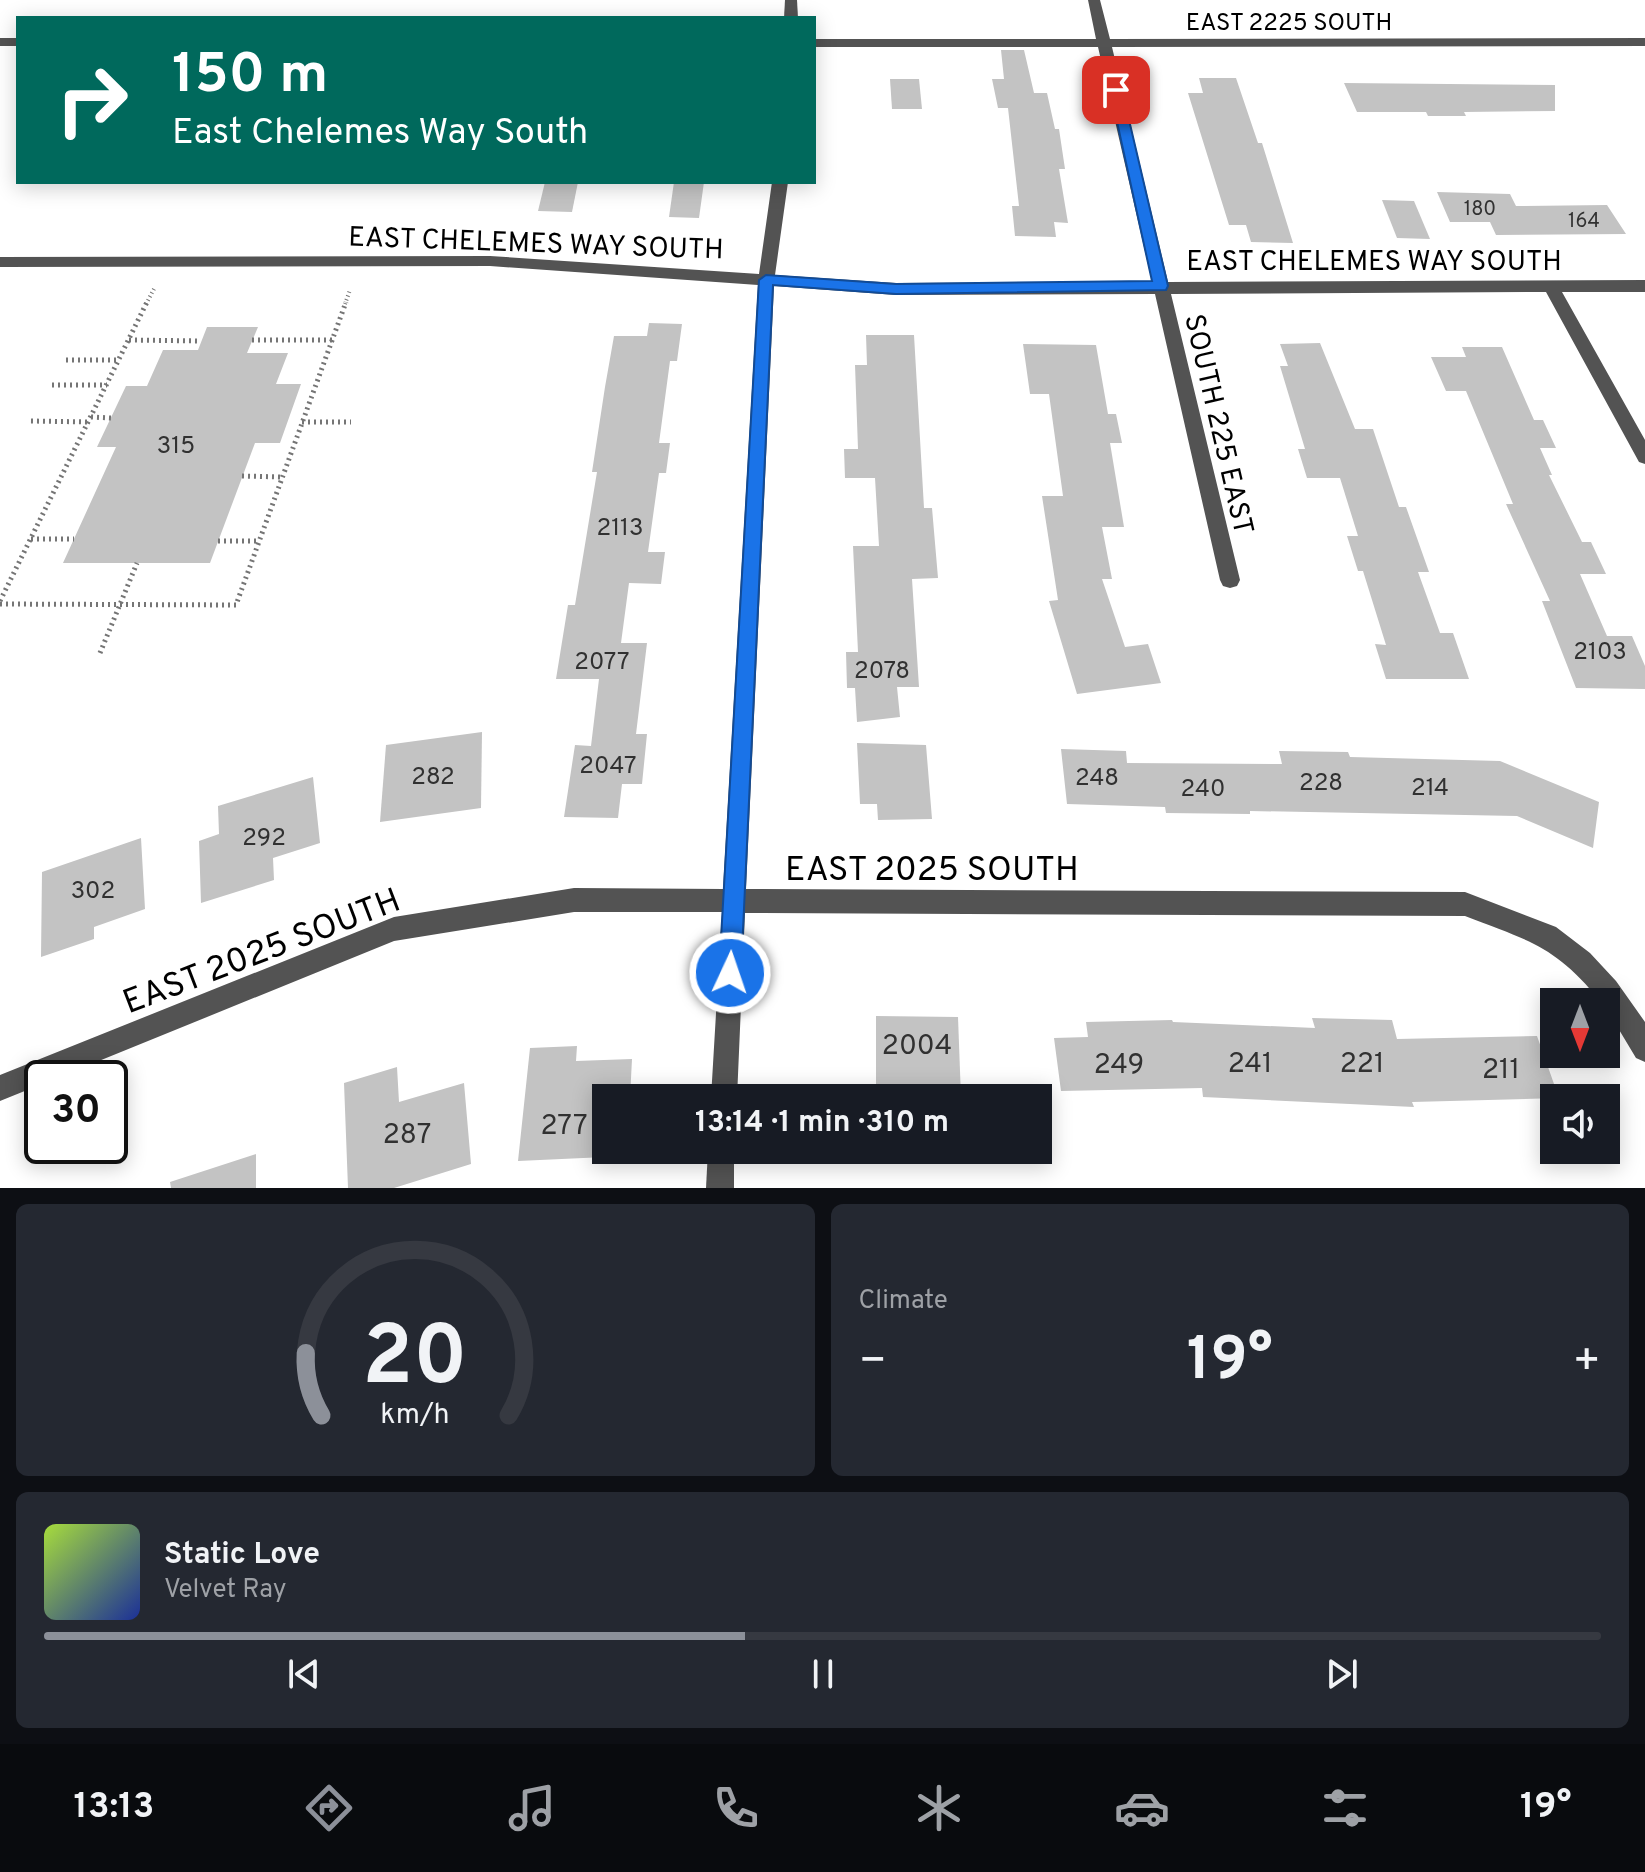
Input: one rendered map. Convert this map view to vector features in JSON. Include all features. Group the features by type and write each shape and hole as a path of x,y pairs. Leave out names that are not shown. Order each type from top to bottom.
{"street":[{"name":"SOUTH 225 EAST","path":"1094,0 1230,580"},
{"name":"EAST 2225 SOUTH","path":"816,43 1645,42"},
{"path":"725,1084 766,280 780,184"},
{"name":"EAST CHELEMES WAY SOUTH","path":"0,262 461,261 896,289 1645,286"},
{"path":"1551,286 1645,457"},
{"name":"EAST 2025 SOUTH","path":"0,1088 394,929 574,900 1465,904 1555,940 1592,975 1639,1032 1645,1049"},
{"path":"720,1188 721,1164"}],"path":[{"path":"154,289 0,603 236,605 350,290"},
{"path":"129,340 201,341"},
{"path":"252,340 332,340"},
{"path":"66,360 119,360"},
{"path":"52,385 107,385"},
{"path":"31,421 111,418"},
{"path":"302,422 351,422"},
{"path":"242,476 282,477"},
{"path":"31,539 74,539"},
{"path":"218,541 259,541"},
{"path":"100,653 137,563"}],"building":[{"path":"1001,50 1024,50 1034,93 1047,93 1055,129 1059,129 1065,169 1059,169 1068,223 1054,222 1056,237 1015,236 1012,206 1019,206 1008,108 998,108 992,79 1004,79"},
{"path":"1199,78 1236,78 1258,143 1262,143 1293,243 1251,242 1246,225 1229,225 1188,93 1203,93"},
{"path":"890,79 919,79 922,109 892,109"},
{"path":"1344,83 1555,85 1555,111 1464,112 1466,116 1428,116 1426,112 1357,112"},
{"path":"545,184 578,184 572,212 538,211"},
{"path":"674,184 704,184 699,218 669,217"},
{"path":"1437,192 1510,194 1516,206 1607,205 1626,234 1496,235 1490,222 1450,222"},
{"path":"1382,200 1414,201 1430,239 1397,238"},
{"path":"649,323 682,324 677,361 670,361 659,443 670,443 666,473 659,473 648,552 665,552 661,584 629,583 621,643 647,643 636,734 647,734 642,784 622,784 618,818 564,817 575,745 591,746 599,679 556,679 568,605 575,605 597,472 592,472 605,387 614,336 647,336"},
{"path":"207,327 258,327 247,353 288,353 276,384 301,384 280,443 255,443 210,563 63,563 116,447 97,447 126,386 147,386 163,350 198,350"},
{"path":"866,335 914,335 924,508 932,508 938,578 912,579 919,687 897,687 900,717 857,722 855,688 847,688 846,652 858,652 853,546 879,546 875,478 845,478 844,449 858,449 855,365 867,365"},
{"path":"1320,343 1355,429 1373,429 1399,507 1406,507 1429,572 1418,572 1440,633 1453,633 1469,679 1386,679 1375,644 1386,645 1363,571 1358,571 1347,536 1358,536 1340,478 1307,478 1298,449 1305,449 1280,366 1288,366 1280,344"},
{"path":"1023,344 1096,345 1108,414 1116,414 1122,443 1110,443 1124,527 1102,527 1112,579 1102,579 1125,647 1148,644 1161,683 1077,694 1049,601 1058,600 1042,496 1063,496 1049,394 1030,394"},
{"path":"1462,347 1502,347 1534,420 1543,420 1556,448 1540,448 1552,475 1549,475 1582,542 1591,542 1606,574 1580,574 1607,636 1632,636 1645,666 1645,689 1576,688 1542,601 1550,601 1506,504 1513,504 1466,391 1446,391 1431,357 1466,357"},
{"path":"482,732 481,808 380,822 386,745"},
{"path":"857,743 926,745 932,819 878,820 877,804 860,804"},
{"path":"1061,749 1126,751 1127,763 1282,764 1279,751 1348,752 1350,757 1500,761 1599,802 1593,848 1517,816 1250,811 1250,814 1166,813 1165,807 1067,804"},
{"path":"313,777 320,843 273,858 274,880 201,903 199,841 219,834 218,806"},
{"path":"141,838 145,909 94,927 94,939 41,957 42,872"},
{"path":"876,1016 958,1017 960,1084 876,1084"},
{"path":"1312,1018 1392,1020 1397,1039 1537,1036 1540,1068 1548,1068 1554,1084 1540,1084 1540,1099 1412,1102 1414,1107 1203,1097 1202,1088 1061,1091 1054,1038 1088,1037 1086,1022 1172,1020 1315,1028"},
{"path":"577,1046 576,1061 632,1059 631,1084 592,1084 592,1158 518,1161 530,1048"},
{"path":"397,1067 399,1102 464,1083 471,1164 394,1188 348,1188 344,1083"},
{"path":"256,1154 256,1188 171,1188 170,1182"}],"route":[{"path":"730,973 766,280 896,289 1161,286 1116,90"}]}
